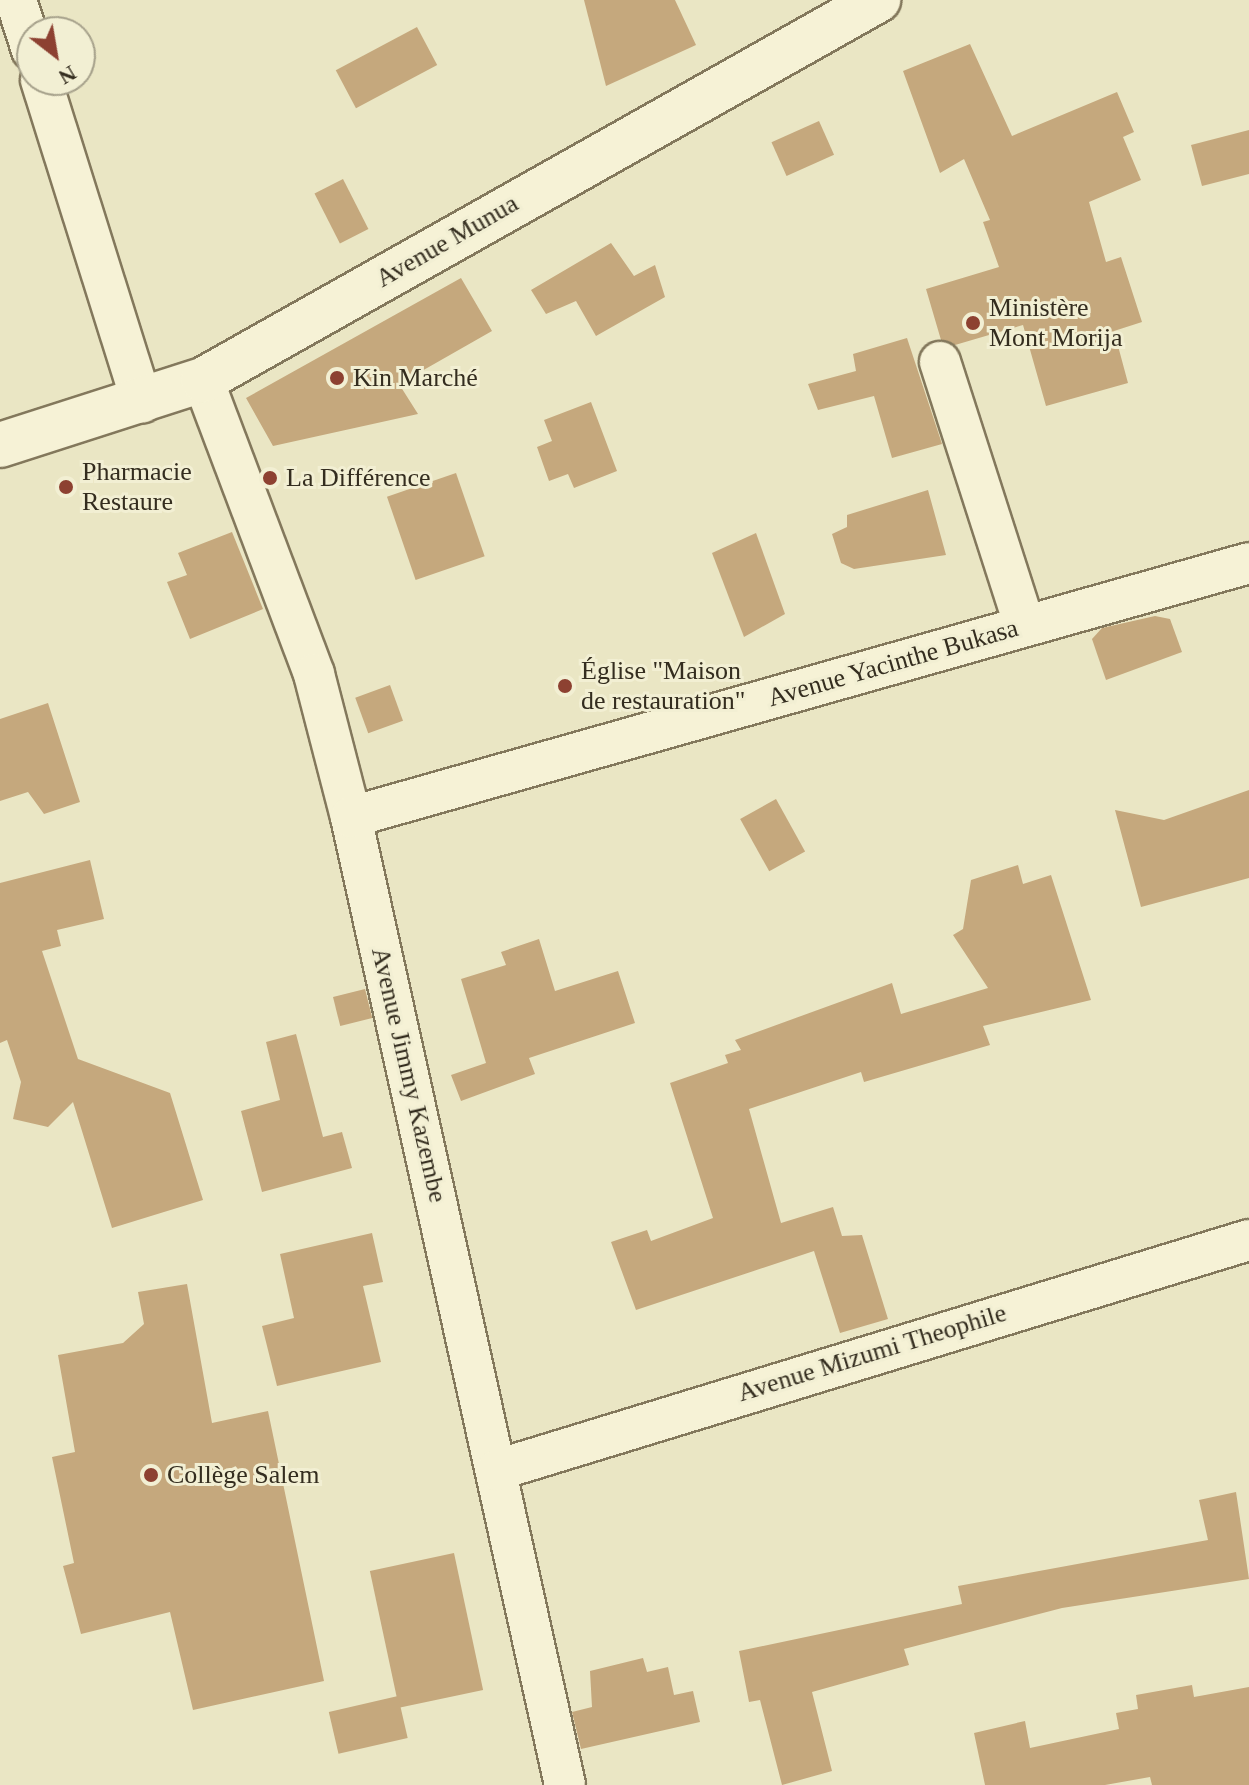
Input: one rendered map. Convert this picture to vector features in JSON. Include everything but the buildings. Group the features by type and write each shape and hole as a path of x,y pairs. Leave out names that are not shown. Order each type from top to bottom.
{"main road":[{"name":"Avenue Munua","path":"0,445 142,403 203,380 878,0"}],"street":[{"path":"46,96 142,403"},
{"path":"940,362 1025,626"},
{"name":"Avenue Jimmy Kazembe","path":"203,380 314,674 351,817 565,1785"},
{"name":"Avenue Yacinthe Bukasa","path":"351,817 1249,563"},
{"name":"Avenue Mizumi Theophile","path":"497,1470 1249,1240"}],"place":[{"name":"Ministère Mont Morija","path":"973,323"},
{"name":"Kin Marché","path":"337,378"},
{"name":"La Différence","path":"270,478"},
{"name":"Pharmacie Restaure","path":"66,487"},
{"name":"Église \"Maison de restauration\"","path":"565,686"},
{"name":"Collège Salem","path":"151,1475"}]}
